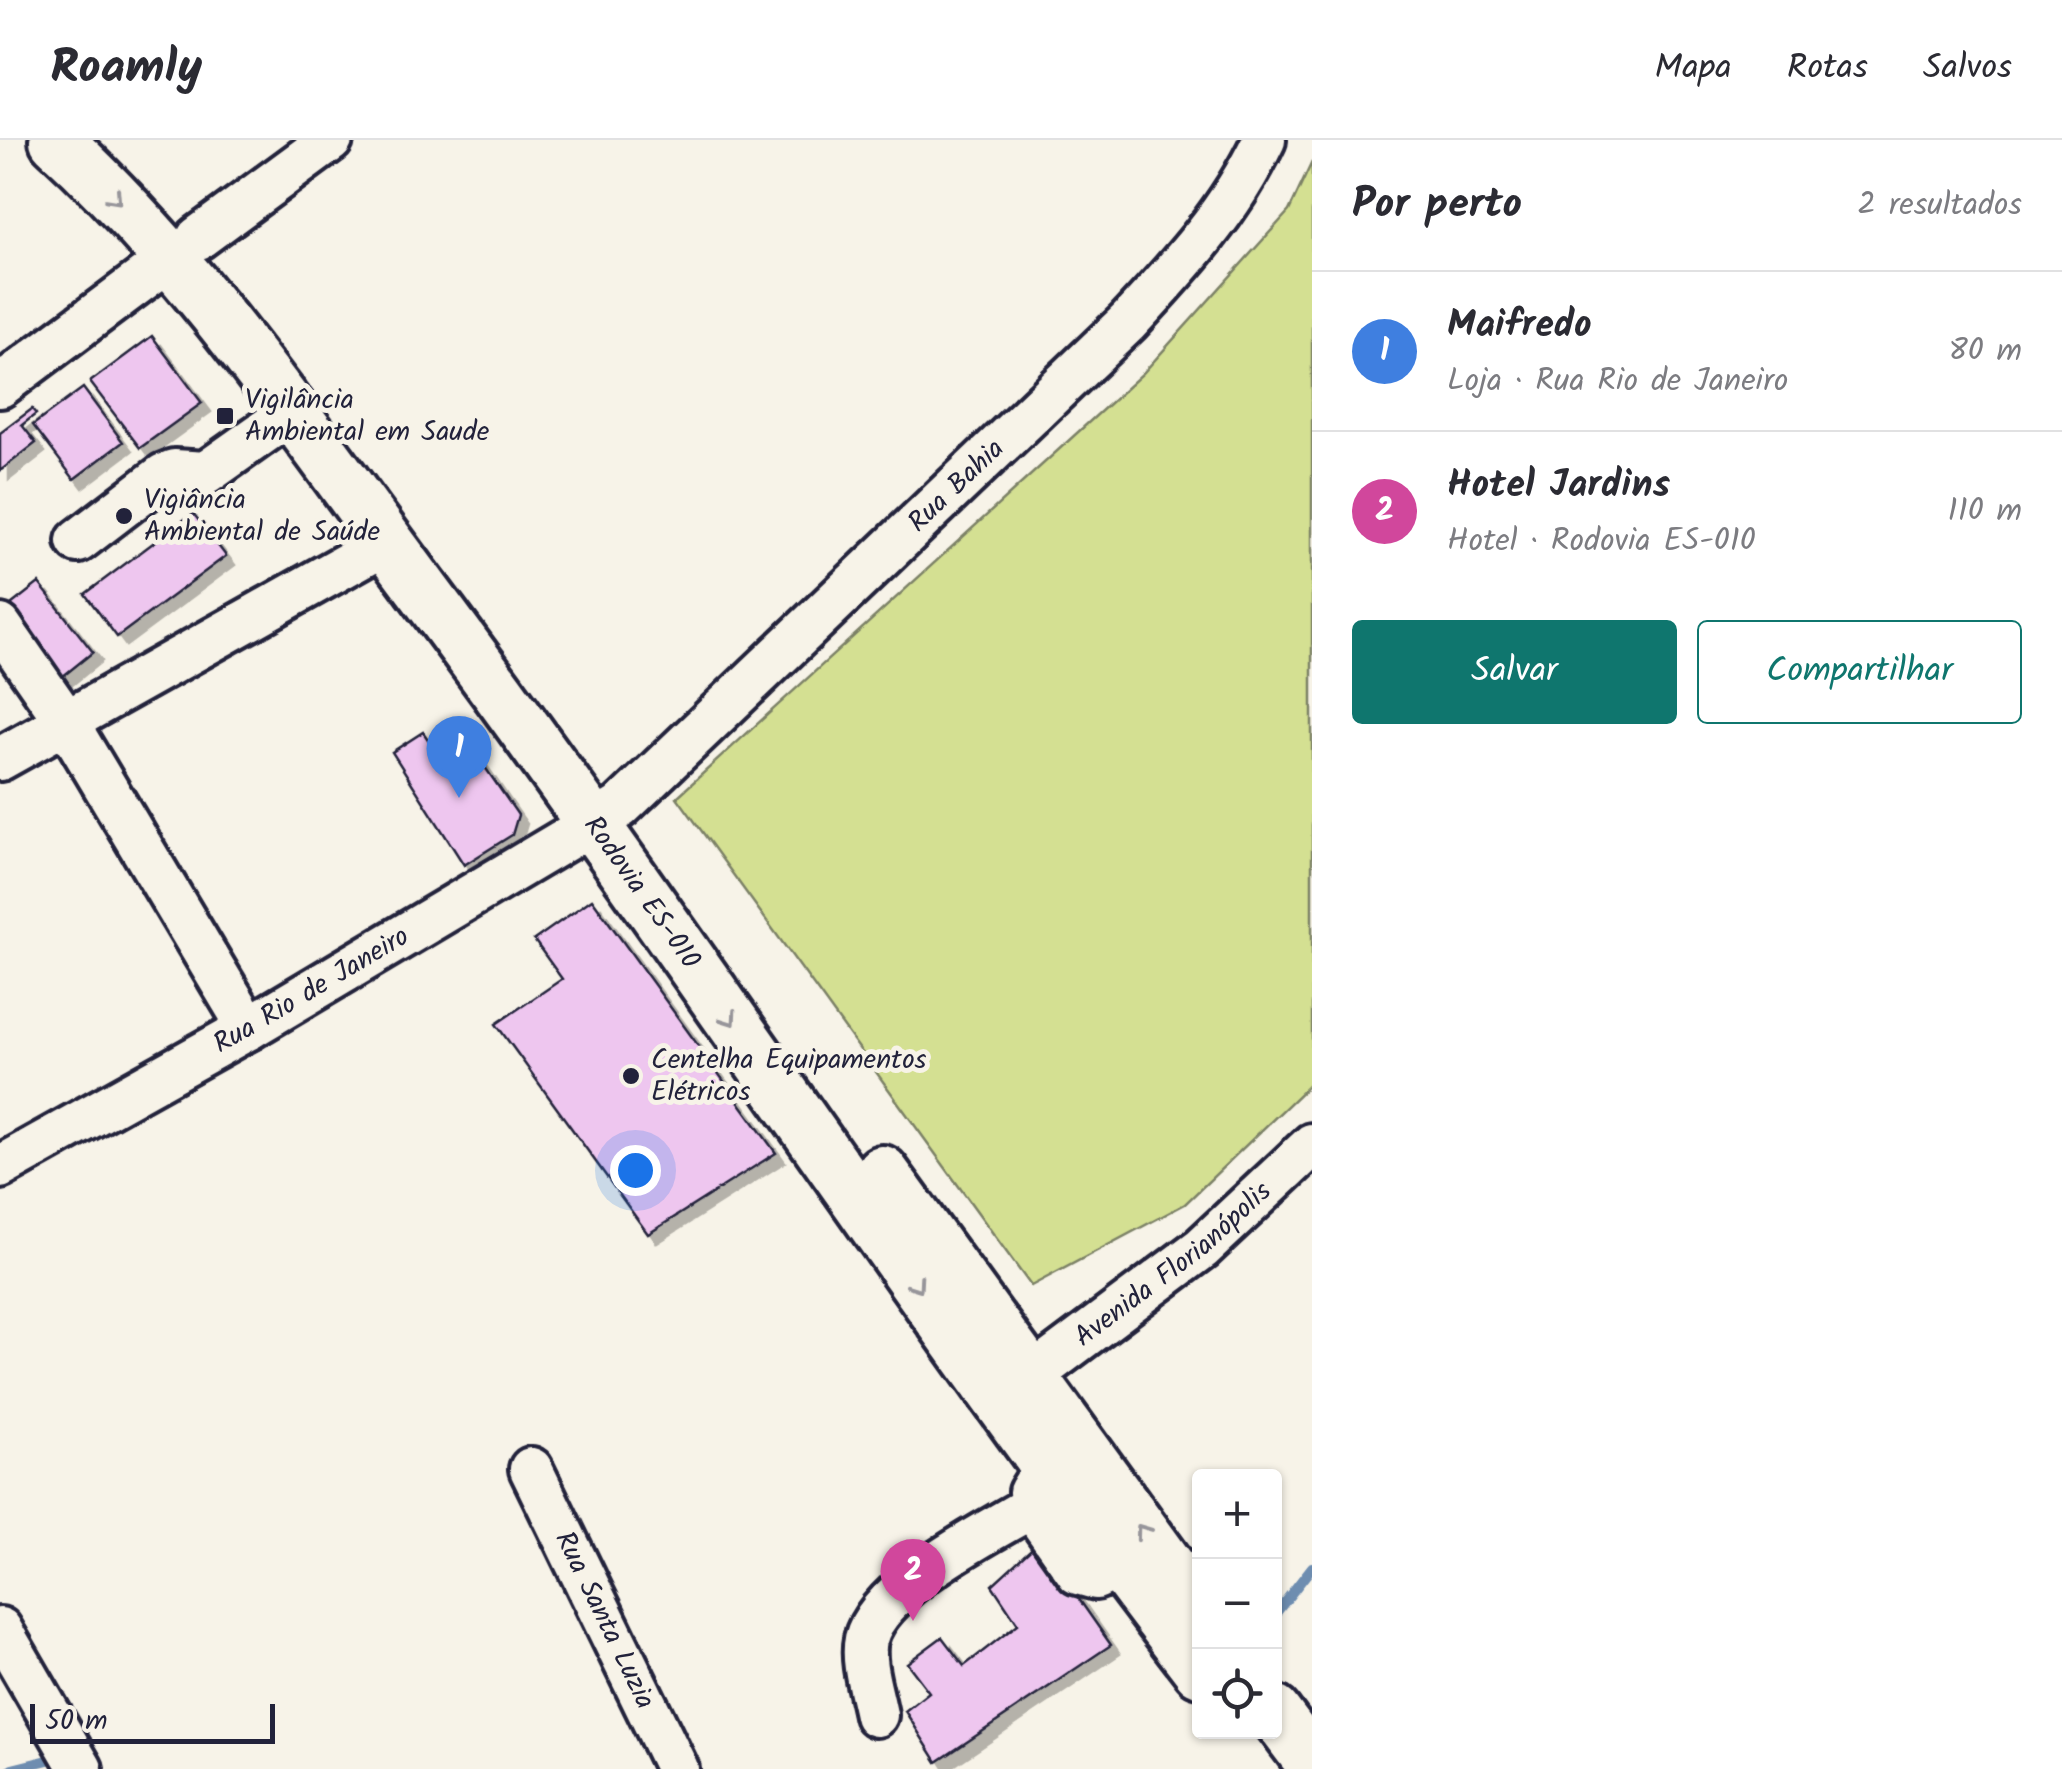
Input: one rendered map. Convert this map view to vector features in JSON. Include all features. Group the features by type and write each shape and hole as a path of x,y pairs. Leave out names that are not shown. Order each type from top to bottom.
{"main road":[{"name":"Rodovia ES-010","path":"56,140 185,248 292,412 387,542 607,816 1041,1488 1120,1566 1192,1660"},
{"name":"Rodovia ES-010","path":"107,140 1192,1599"},
{"path":"1282,1723 1312,1764"},
{"path":"1252,1739 1276,1769"}],"street":[{"path":"0,386 331,140"},
{"name":"Rua Bahia","path":"607,816 1128,322 1195,250 1244,184 1264,140"},
{"path":"78,541 164,475 174,471 206,473 292,412"},
{"path":"0,759 387,542"},
{"path":"0,626 66,721 249,1028"},
{"name":"Rua Rio de Janeiro","path":"0,1167 249,1028 607,816"},
{"name":"Avenida Florianópolis","path":"1030,1377 1202,1248 1312,1145"},
{"name":"Rua Santa Luzia","path":"531,1469 678,1769"},
{"path":"876,1716 866,1638 881,1610 914,1580 1041,1488"},
{"path":"1,1632 80,1769"}],"green space":[{"path":"1312,162 1312,1082 1185,1204 1031,1286 677,797 1143,373 1289,211"}],"building":[{"path":"152,336 202,403 140,448 90,382"},
{"path":"83,388 123,442 74,479 33,425"},
{"path":"32,409 36,414 22,425 36,443 0,471 0,433"},
{"path":"193,513 226,556 117,637 85,594"},
{"path":"39,583 93,652 62,677 7,608"},
{"path":"423,732 443,761 469,744 518,815 512,835 464,865 392,752"},
{"path":"592,899 776,1153 648,1234 496,1024 562,979 534,940"},
{"path":"1039,1542 1111,1645 937,1762 905,1711 929,1692 907,1663 942,1637 964,1666 1018,1624 992,1585"}],"waterway":[{"path":"1282,1605 1312,1567"},
{"path":"12,1769 64,1756"}],"place":[{"name":"Vigilância Ambiental em Saude","path":"225,416"},
{"name":"Vigiância Ambiental de Saúde","path":"124,516"},
{"name":"Maifredo","path":"459,798"},
{"name":"Centelha Equipamentos Elétricos","path":"631,1076"},
{"name":"Hotel Jardins","path":"913,1621"}]}
